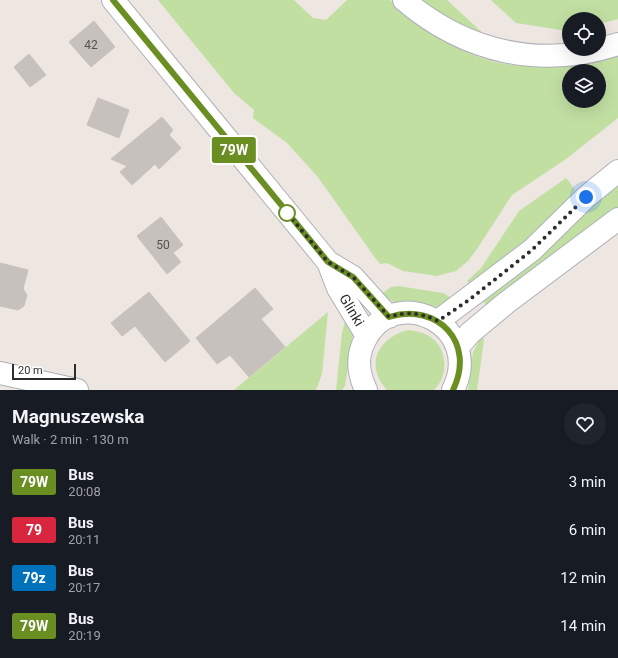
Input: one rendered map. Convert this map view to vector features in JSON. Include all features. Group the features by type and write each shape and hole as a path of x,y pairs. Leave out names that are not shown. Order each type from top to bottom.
{"street":[{"name":"Glinki","path":"113,0 328,262 338,288 367,336"},
{"path":"404,0 440,27 483,47 502,52 525,56 576,54 618,44"},
{"path":"438,321 469,300 532,250 586,197 618,171"},
{"path":"458,347 470,333 506,303 618,219"},
{"name":"Glinki","path":"328,262 353,277 389,317"},
{"path":"360,387 359,357 367,336 377,325 389,317 402,313 414,313 427,316 438,321 446,328 458,347 461,365 453,390"},
{"path":"0,373 77,390"}],"green space":[{"path":"158,0 294,0 313,18 326,20 347,0 390,0 437,36 473,55 492,61 511,65 530,65 618,54 618,118 566,159 512,195 468,261 456,271 437,276 403,271 387,263 380,264 317,176 287,143 253,118 254,110 234,93"},
{"path":"419,0 447,0 488,38 475,33"},
{"path":"491,0 618,0 618,19 606,22 606,12 562,12 562,30 516,23"},
{"path":"566,178 575,189 562,210 473,288 467,281 481,268 519,211"},
{"path":"618,184 618,211 488,307 483,301"},
{"path":"398,286 443,293 452,298 438,307 394,302 380,295 391,287"},
{"path":"328,312 322,374 316,390 234,390"},
{"path":"345,321 352,329 353,335 345,386 342,390 336,390 342,333"},
{"path":"408,330 429,336 440,347 443,354 444,370 439,384 434,390 387,390 380,381 376,371 376,362 382,346 389,339"},
{"path":"482,335 484,340 477,390 468,390 473,352"}],"building":[{"path":"94,21 115,47 91,67 69,42"},
{"path":"29,54 46,75 30,87 14,67"},
{"path":"98,98 129,110 119,138 87,125"},
{"path":"162,117 173,130 169,135 181,148 159,169 155,164 132,185 120,172 127,166 111,159"},
{"path":"161,217 183,245 173,253 181,262 167,274 137,236"},
{"path":"0,263 28,270 23,289 27,295 24,306 18,310 0,306"},
{"path":"255,288 273,309 261,319 285,347 249,377 230,355 217,364 196,338"},
{"path":"149,292 190,341 165,362 135,326 122,336 111,323"}],"bus line":[{"name":"79W","path":"113,0 150,47 328,262 353,277 389,317 402,313 414,313 427,316 438,321 446,328 458,347 460,356 460,373 453,390"}],"route":[{"path":"287,213 283,208 328,262 353,277 389,317 402,313 414,313 427,316 438,321 469,300 532,250 586,197"}]}
